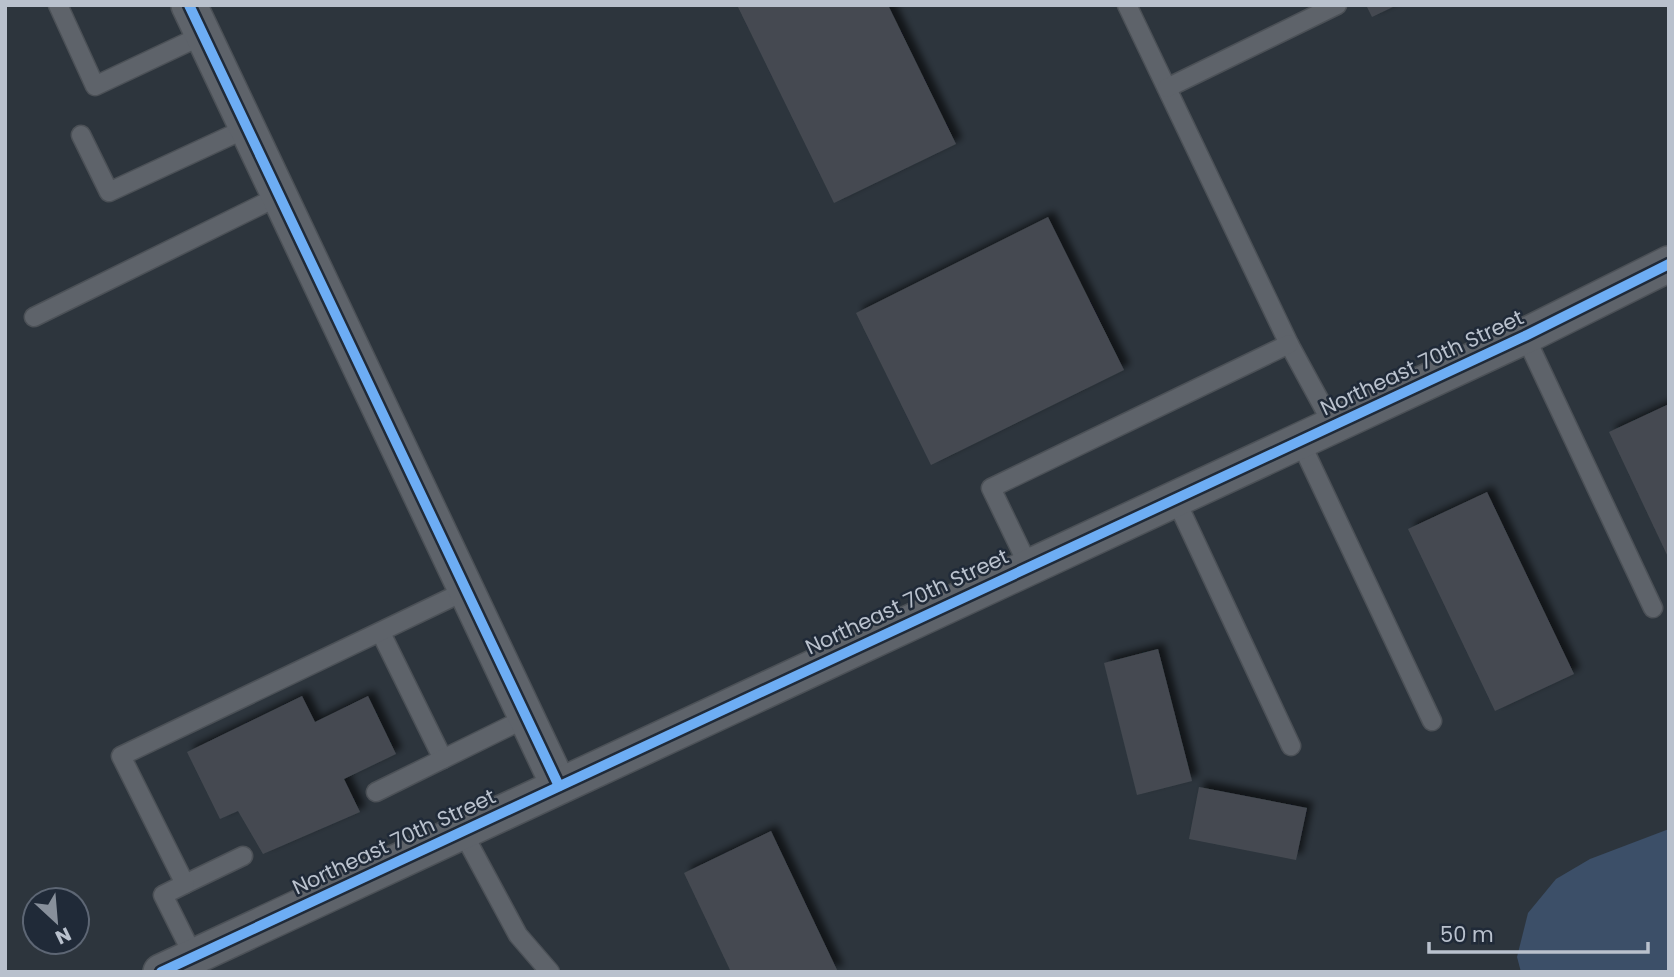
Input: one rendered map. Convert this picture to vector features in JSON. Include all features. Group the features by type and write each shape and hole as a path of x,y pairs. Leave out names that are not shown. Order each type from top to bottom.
{"street":[{"path":"196,20 559,786"},
{"name":"Northeast 70th Street","path":"161,972 1300,442 1525,336 1669,264"}],"lane":[{"path":"58,5 95,86 196,20"},
{"path":"1128,5 1289,344 1333,425"},
{"path":"1167,88 1337,5"},
{"path":"81,135 109,192 247,128"},
{"path":"34,317 279,196"},
{"path":"1525,336 1653,608"},
{"path":"1029,566 991,488 1289,344"},
{"path":"1300,442 1432,720"},
{"path":"1175,498 1291,746"},
{"path":"185,884 121,756 465,591"},
{"path":"381,633 443,759"},
{"path":"376,792 526,718"},
{"path":"462,831 519,935 550,972"},
{"path":"194,957 163,895 243,856"}],"water":[{"path":"1669,829 1669,972 1521,972 1517,957 1528,913 1556,879 1590,859"}],"building":[{"path":"737,5 888,5 956,144 834,203"},
{"path":"1366,5 1397,5 1372,17"},
{"path":"1048,217 1124,370 931,465 856,313"},
{"path":"1669,404 1669,559 1609,432"},
{"path":"1487,492 1574,674 1495,711 1408,529"},
{"path":"1158,649 1192,781 1137,795 1104,663"},
{"path":"302,696 315,722 368,696 396,754 344,779 360,812 263,854 238,811 220,819 187,752"},
{"path":"1199,787 1307,808 1296,860 1189,839"},
{"path":"771,831 838,972 731,972 684,873"}],"cycle path":[{"path":"189,5 559,786"},
{"path":"161,972 1525,336 1669,264"}]}
